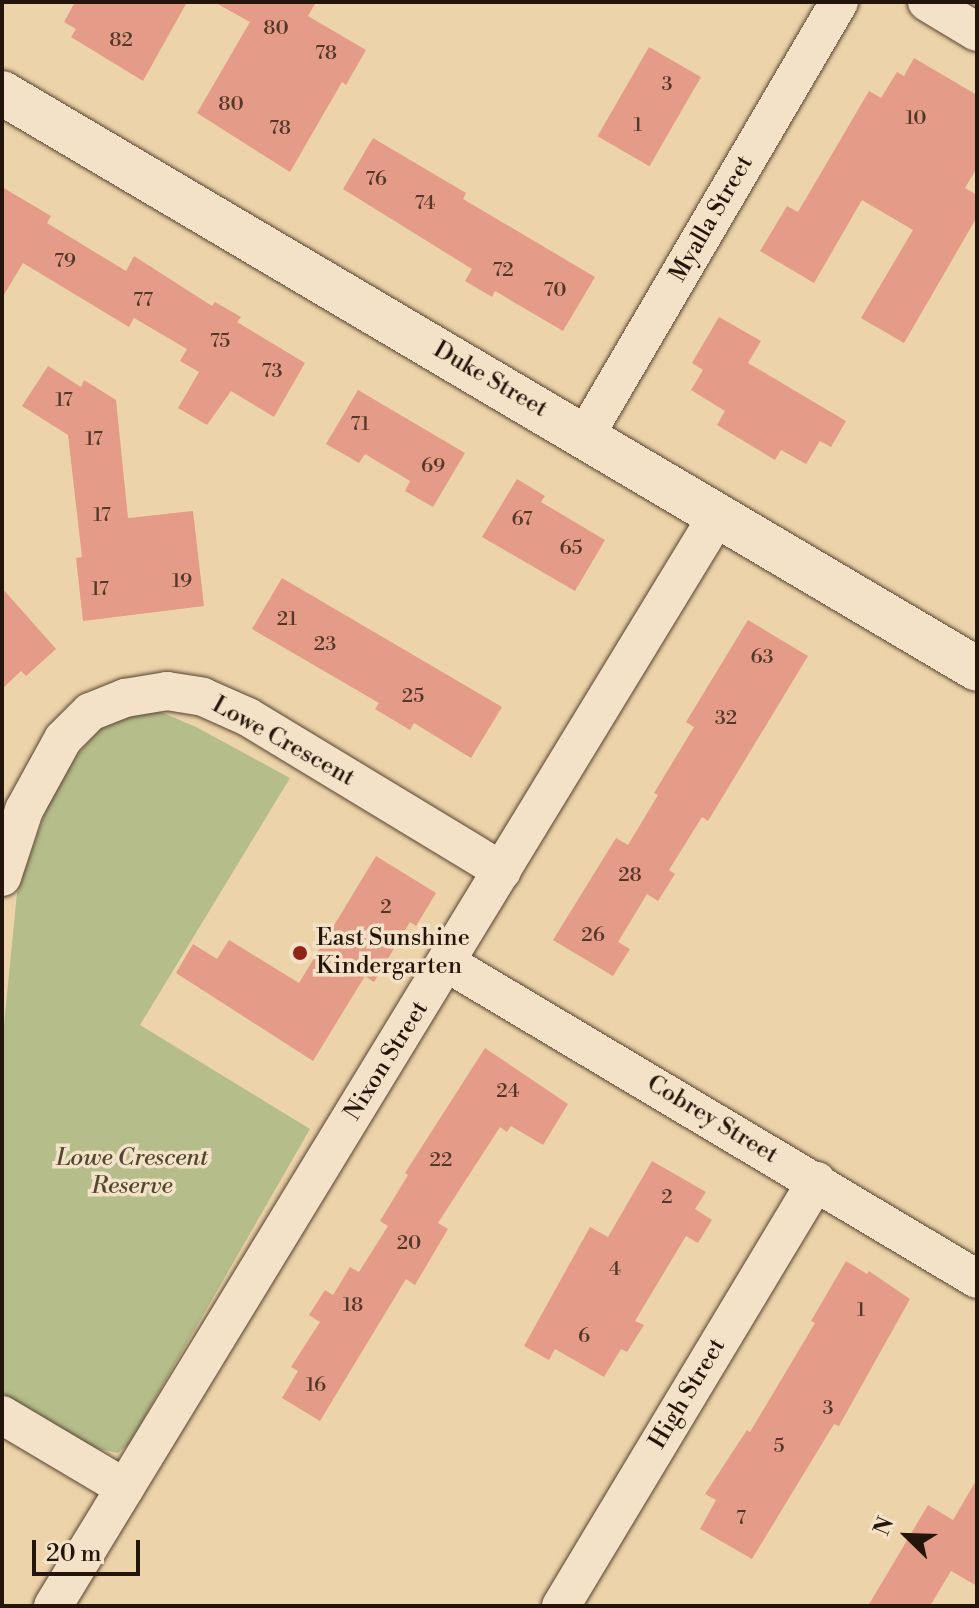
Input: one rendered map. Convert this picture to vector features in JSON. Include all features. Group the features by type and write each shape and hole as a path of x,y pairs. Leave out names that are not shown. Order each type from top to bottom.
{"street":[{"name":"Myalla Street","path":"585,436 839,2"},
{"path":"927,2 977,32"},
{"name":"Duke Street","path":"2,93 977,669"},
{"name":"Nixon Street","path":"53,1606 718,515"},
{"name":"Lowe Crescent","path":"2,877 24,810 63,739 90,712 125,698 167,691 203,697 248,717 502,871"},
{"name":"Cobrey Street","path":"447,963 977,1279"},
{"name":"High Street","path":"561,1606 816,1181"},
{"path":"2,1415 125,1488"}],"green space":[{"name":"Lowe Crescent Reserve","path":"136,709 159,711 196,727 290,778 140,1025 310,1129 129,1444 118,1453 94,1448 2,1393 2,1045 17,893 48,805 77,755 103,726"}],"building":[{"path":"75,2 187,2 143,81 71,37 76,29 64,22"},
{"path":"214,2 316,2 308,16 366,50 346,85 342,82 290,172 197,113 250,22"},
{"path":"649,47 701,77 649,166 598,136"},
{"path":"914,58 977,95 977,168 965,188 977,195 977,217 904,343 861,318 913,230 862,200 814,283 760,251 787,206 798,212 869,91 881,98 897,72 904,76"},
{"path":"373,138 466,193 463,199 595,277 563,331 495,291 492,297 465,281 472,269 343,189"},
{"path":"2,187 51,216 47,223 126,271 134,256 212,306 215,302 241,317 237,322 305,363 274,417 231,391 207,425 178,408 199,372 180,361 187,349 134,318 129,327 23,263 2,298"},
{"path":"719,317 761,341 748,363 846,421 831,447 820,441 806,464 781,450 775,460 717,425 725,411 691,390 703,370 692,363"},
{"path":"48,366 81,387 84,380 116,400 128,518 193,511 204,606 83,621 76,558 82,557 68,435 22,406"},
{"path":"358,390 465,453 433,507 405,491 410,481 365,454 359,463 326,444"},
{"path":"517,479 545,496 541,502 605,540 575,591 482,537"},
{"path":"282,578 502,707 471,758 414,723 410,730 375,709 379,703 252,629"},
{"path":"2,588 56,649 26,676 21,671 2,689"},
{"path":"748,620 808,656 708,821 702,817 669,870 675,874 658,901 647,894 618,942 630,949 613,976 553,940 616,838 628,845 658,795 654,793 694,727 686,722"},
{"path":"376,856 436,893 416,926 410,922 374,982 365,976 313,1061 176,973 193,944 217,959 229,940 299,983"},
{"path":"485,1048 568,1104 543,1145 511,1126 507,1132 500,1127 438,1223 448,1229 415,1285 406,1279 320,1421 282,1398 298,1371 291,1367 320,1322 309,1315 325,1290 333,1295 350,1267 359,1272 388,1226 380,1221 408,1175 405,1173"},
{"path":"652,1161 706,1192 695,1209 712,1220 698,1243 686,1236 635,1321 644,1325 627,1352 621,1349 604,1377 555,1349 549,1360 524,1346 590,1227 608,1237"},
{"path":"846,1261 867,1274 869,1271 910,1299 839,1426 834,1424 752,1559 700,1529 716,1500 705,1494 747,1430 750,1432 815,1323 811,1321"},
{"path":"977,1479 977,1586 951,1571 930,1606 868,1606 928,1505 953,1520"}],"place":[{"name":"East Sunshine Kindergarten","path":"300,953"}]}
